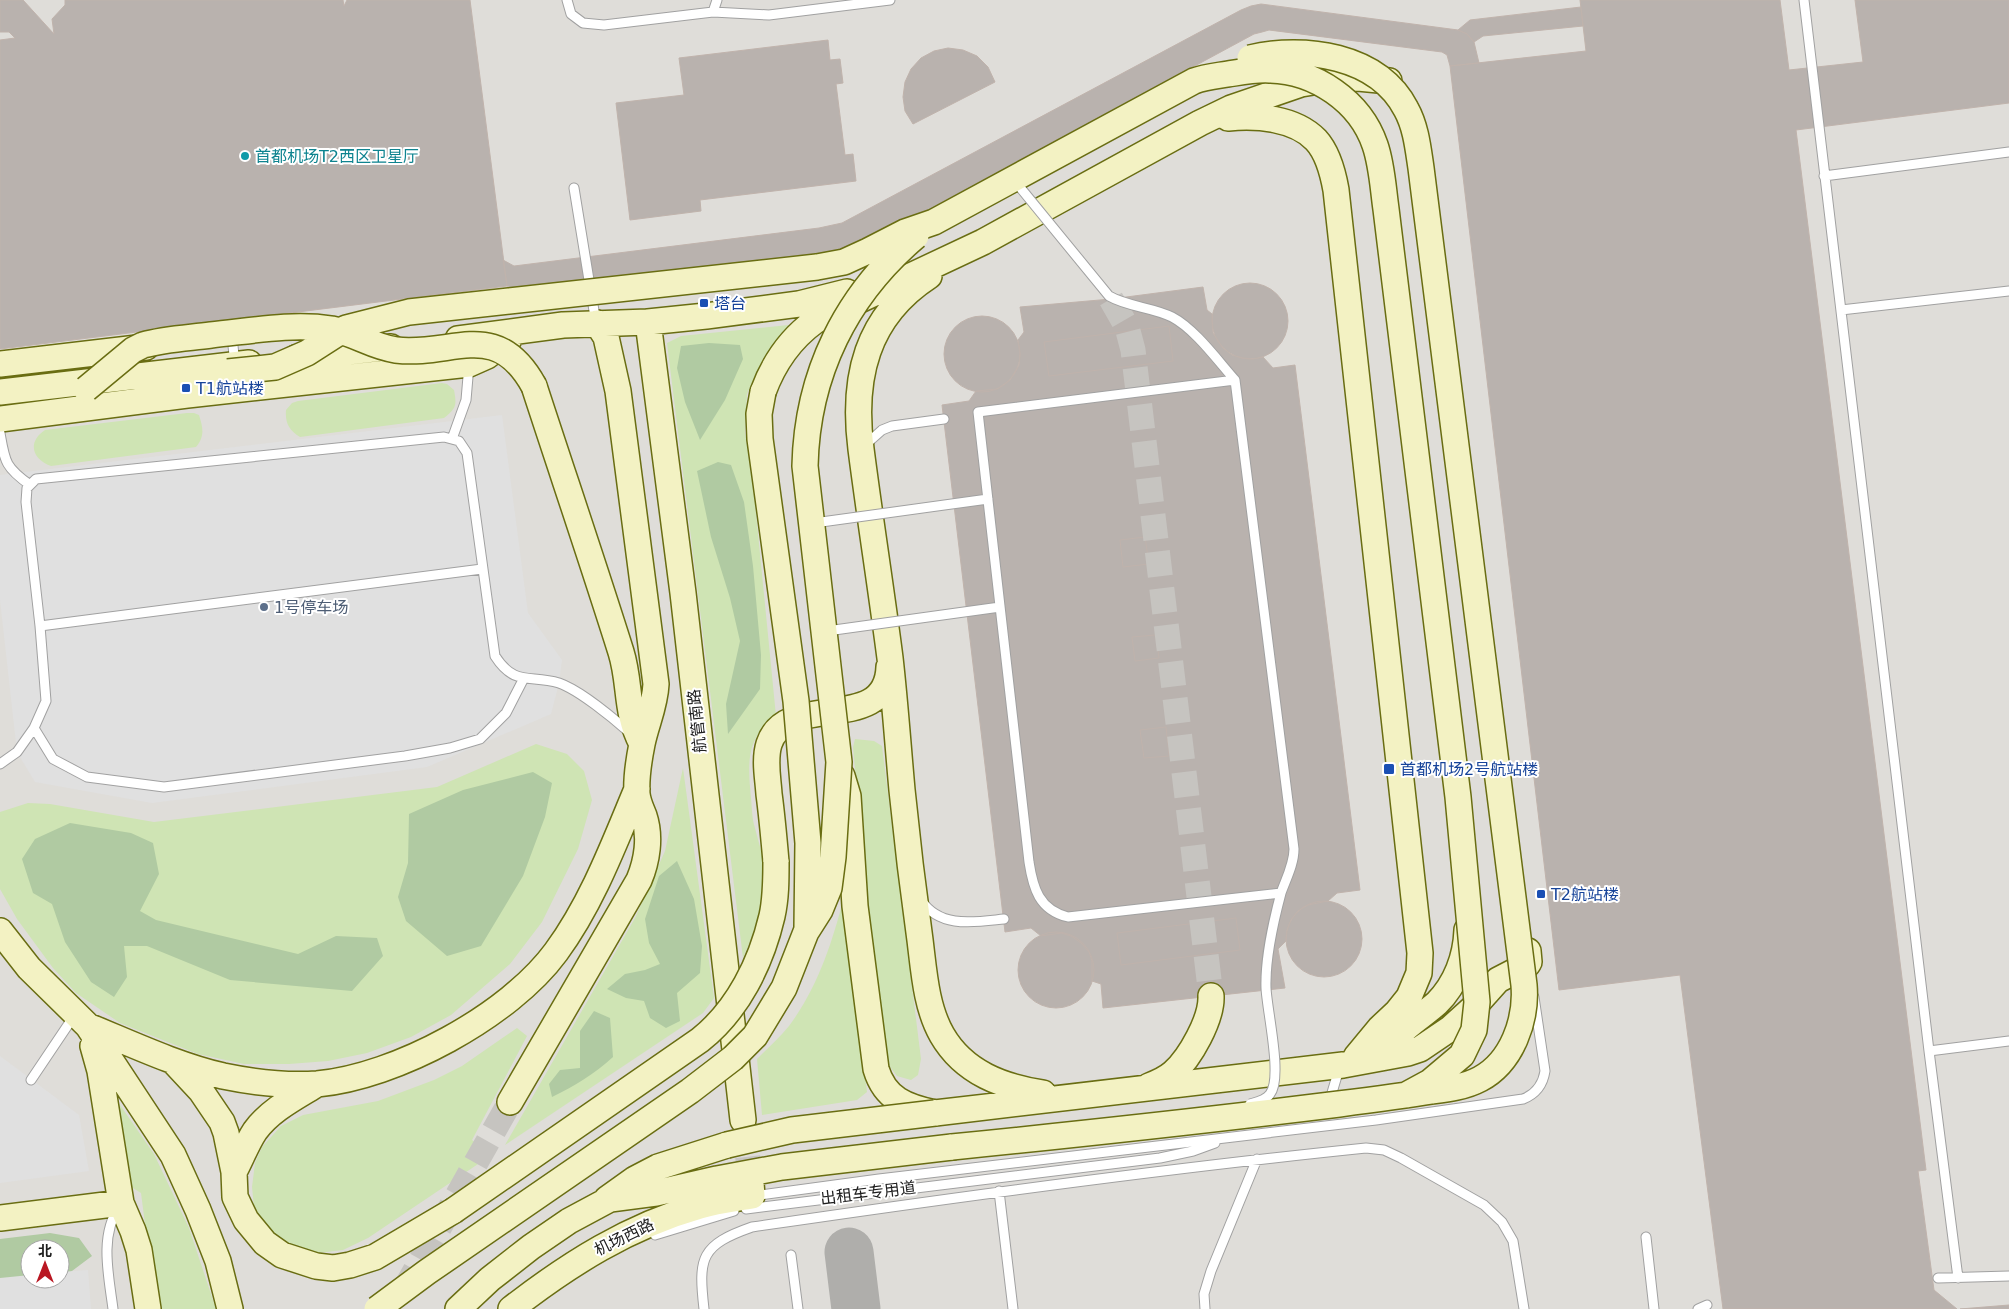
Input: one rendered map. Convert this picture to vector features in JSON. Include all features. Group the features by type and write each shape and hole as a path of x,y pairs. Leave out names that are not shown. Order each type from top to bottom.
{"street":[{"path":"86,389 134,350 143,345 409,312 817,267 844,262 904,232 934,222 1194,81 1240,61 1266,55 1306,53 1342,60 1370,71 1388,85 1407,110 1416,136 1525,993 1523,1016 1519,1030 1509,1050 1491,1071 1479,1080 1459,1087 1155,1126 782,1167 656,1193 610,1199 598,1204"},
{"path":"1194,81 1203,78 1264,70 1294,73 1335,92 1350,104 1371,136 1378,156 1458,797 1477,1002 1474,1030 1462,1055 1430,1082 1406,1095"},
{"path":"458,1309 490,1279 523,1253 635,1179 658,1167 727,1145 792,1130 1344,1065 1408,1053 1420,1049 1444,1034 1467,1014 1498,980 1527,965 1529,960 1433,203 1420,114 1396,85 1390,82 1358,78 1331,78 1301,84 1256,101"},
{"path":"1091,1096 1013,1088 997,1082 979,1072 948,1044 936,1021 928,995 912,885 890,659 861,449 858,414 861,377 867,352 877,329 892,309 917,284 983,242 1038,210 1231,108 1256,101 1309,95 1339,98 1360,114 1367,124 1372,137 1414,459 1433,631 1451,757 1466,893 1466,943 1457,974 1450,988 1433,1006 1378,1053 1344,1065"},
{"path":"1200,123 1228,118 1258,117 1302,130 1317,141 1323,150 1331,169 1336,190 1420,953 1419,973 1408,997 1397,1012 1375,1033 1363,1050 1344,1065"},
{"path":"1038,210 1110,300"},
{"path":"934,222 887,262 847,315 823,365 813,398 806,435 805,466 839,762 848,796 855,906 876,1069 879,1079 885,1088 898,1100 913,1108 934,1113"},
{"path":"806,932 808,851 804,794 796,701 760,439 760,414 764,392 781,354 797,335 806,328 825,315 983,242"},
{"path":"0,392 526,329 596,323 648,322 799,304 909,275"},
{"path":"0,364 464,311 526,329"},
{"path":"274,367 307,353 340,331 355,325 409,312"},
{"name":"航管南路","path":"648,322 682,593 742,1120"},
{"path":"510,1102 643,870 648,838 644,816 638,802 637,789 642,744 655,699 656,684 618,391 606,337 596,323"},
{"path":"282,327 340,331 381,347 408,351"},
{"path":"0,419 469,364 487,356 514,334 526,329"},
{"path":"0,402 37,394 460,345 476,344 489,347 512,358 527,374 534,386 622,654 629,709 636,734 642,744"},
{"path":"851,710 871,700 882,690 890,659"},
{"path":"173,1060 201,1091 222,1122 234,1172 235,1197 239,1208 253,1230 270,1247 282,1255 316,1266 339,1267 367,1260 453,1211 700,1040 729,1013 742,992 767,934 774,903 776,862 766,759 771,738 780,726 792,718 851,710 868,713 881,720 891,731 898,751"},
{"path":"377,1309 435,1266 690,1091 733,1058 755,1036 786,982 806,932 820,910 828,888 833,857 839,762"},
{"path":"82,1020 173,1060 206,1071 243,1079 296,1084 317,1084 370,1072 433,1047 475,1024 526,984 556,953 574,926 602,872 637,789"},
{"path":"0,931 29,968 82,1020 172,1155 198,1210 218,1261 230,1309"},
{"path":"1139,1090 1171,1074 1184,1060 1207,1020 1211,1006 1211,996"},
{"path":"82,1020 100,1071 121,1203 134,1231 139,1250 148,1309"},
{"path":"234,1172 255,1131 263,1121 317,1084"},
{"name":"机场西路","path":"511,1309 559,1273 612,1240 694,1207 752,1190"},
{"path":"0,1218 121,1203"}],"lane":[{"path":"567,0 571,14 583,22 604,25 713,12 769,15 890,0"},
{"path":"713,12 717,0"},
{"path":"1804,0 1929,1051 1958,1278"},
{"path":"1824,176 2009,152"},
{"path":"1013,179 1109,296 1122,302 1161,313 1178,321 1235,380 1294,849 1293,860 1281,894 1269,948 1266,980 1276,1081 1274,1089 1266,1098 1257,1102 1239,1105"},
{"path":"574,188 596,323"},
{"path":"1841,310 2009,291"},
{"path":"232,337 236,365 236,390"},
{"path":"452,439 466,400 469,364"},
{"path":"1235,380 978,412 1029,862 1034,887 1047,908 1056,914 1068,917 1281,894"},
{"path":"861,449 882,430 892,426 944,419"},
{"path":"0,433 6,464 14,474 30,485"},
{"path":"0,764 18,752 34,728 46,701 40,626 26,502 27,488 36,479 436,438 459,441 467,453 495,656 502,667 524,678 559,683 620,724 642,744"},
{"path":"811,524 988,499"},
{"path":"40,626 482,569"},
{"path":"823,632 1000,607"},
{"path":"34,728 53,758 87,777 164,787 405,756 450,748 480,739 506,713 524,678"},
{"path":"912,885 923,904 933,913 946,919 968,922 1004,919"},
{"path":"752,1190 880,1179 1228,1138 1438,1112 1528,1097 1540,1086 1545,1071 1529,960"},
{"path":"31,1080 82,1020"},
{"path":"1929,1051 2009,1041"},
{"path":"1228,1138 1243,1131 1254,1120 1262,1116 1306,1110 1323,1104 1331,1096 1338,1070 1344,1065"},
{"path":"1155,1126 1217,1109"},
{"name":"出租车专用道","path":"648,1237 714,1216 747,1209 1160,1158 1193,1151 1228,1138"},
{"path":"704,1309 701,1279 705,1257 716,1243 733,1233 752,1227 999,1191 1366,1148 1384,1150 1401,1158 1484,1205 1502,1222 1513,1241 1524,1309"},
{"path":"1204,1309 1204,1294 1211,1272 1257,1160"},
{"path":"999,1191 1013,1309"},
{"path":"121,1203 127,1229 132,1272"},
{"path":"113,1309 107,1252 109,1226 121,1203"},
{"path":"1646,1237 1654,1309"},
{"path":"791,1254 798,1309"},
{"path":"1938,1278 2009,1276"},
{"path":"1698,1309 1707,1305"}],"shaded area":[{"path":"0,0 2009,0 2009,1309 0,1309"},
{"name":"1号停车场","path":"502,415 528,613 562,660 559,683 551,714 427,767 152,803 35,782 17,752 0,600 0,475"},
{"path":"0,1056 79,1115 89,1171 0,1183"},
{"path":"88,1270 91,1309 0,1309 0,1278 20,1276 20,1289 70,1289 70,1271"}],"green space":[{"path":"788,325 790,330 759,368 747,394 745,432 755,503 776,716 759,733 751,752 749,763 752,813 762,852 765,885 758,918 743,958 667,343 681,336"},
{"path":"709,343 740,345 743,359 725,400 700,440 685,402 677,368 681,346"},
{"path":"442,383 447,384 454,390 455,400 455,406 444,418 300,437 290,429 286,419 286,410 292,403 298,401"},
{"path":"187,413 199,415 202,435 196,447 51,466 40,459 34,450 36,440 45,430"},
{"path":"718,462 731,465 744,502 753,566 761,655 760,689 728,734 726,704 740,641 730,598 711,537 697,471"},
{"path":"855,739 874,741 882,746 921,1059 918,1075 911,1080 897,1076 888,1064 865,877 853,747"},
{"path":"536,744 567,754 584,771 592,800 578,849 542,922 510,964 451,1015 411,1037 367,1053 328,1061 289,1064 244,1064 198,1054 120,1023 76,993 53,968 17,919 0,889 0,812 28,803 50,804 154,822 437,787"},
{"path":"683,768 714,998 703,1013 505,1145 635,918 665,851"},
{"path":"533,772 552,783 545,817 523,876 481,946 447,956 406,921 398,897 408,863 409,814 463,790"},
{"path":"70,823 131,833 153,843 159,874 140,911 156,920 298,954 336,936 377,938 383,956 352,991 230,980 147,946 124,946 127,977 114,997 91,982 65,942 52,904 33,893 22,859 35,839"},
{"path":"677,861 694,899 702,946 700,973 677,993 680,1021 666,1028 650,1018 644,1001 626,998 607,989 625,974 645,970 660,964 649,943 645,919 659,876"},
{"path":"844,897 867,1092 857,1100 762,1115 757,1059 789,1026 808,996 829,948"},
{"path":"594,1011 610,1018 613,1057 584,1079 552,1097 549,1084 560,1070 580,1068 580,1031"},
{"path":"517,1028 527,1036 472,1140 493,1154 368,1238 343,1250 310,1254 279,1242 267,1229 254,1207 252,1187 255,1163 262,1147 281,1126 303,1115 378,1101 434,1080 462,1066"},
{"path":"118,1102 154,1154 189,1228 216,1309 156,1309 141,1193 128,1185"},
{"path":"50,1233 79,1238 92,1256 70,1272 70,1239 20,1239 20,1278 0,1279 0,1239"}],"building":[{"name":"首都机场T2西区卫星厅","path":"0,0 23,0 54,34 52,19 65,5 65,0 343,0 344,6 347,0 470,0 507,286 0,349 0,40 15,38 9,32 0,32"},
{"name":"首都机场2号航站楼","path":"1580,0 1780,0 1789,70 1863,62 1855,0 2009,0 2009,103 1796,130 1926,1170 1918,1171 1934,1290 1957,1309 1723,1309 1680,975 1559,990 1450,66 1586,51"},
{"path":"1261,4 1458,30 1467,34 1474,42 1479,63 1450,66 1447,55 1442,52 1269,30 1254,34 865,244 825,256 517,290 507,286 503,260 514,266 819,228 842,223 1241,10"},
{"path":"1581,7 1583,26 1483,36 1474,42 1467,34 1458,30 1470,20"},
{"path":"828,40 830,60 840,59 843,83 836,84 845,155 853,154 856,181 700,200 701,211 630,220 616,103 684,95 679,58"},
{"path":"948,48 963,50 977,56 988,67 995,82 913,124 905,111 903,97 905,82 911,69 921,58 934,51"},
{"path":"1250,283 1264,286 1277,294 1285,307 1288,321 1285,335 1277,348 1264,356 1250,359 1236,356 1223,348 1215,335 1212,321 1215,307 1223,294 1236,286"},
{"path":"1203,287 1207,310 1212,314 1213,333 1223,348 1232,355 1243,358 1263,357 1273,368 1295,365 1360,890 1337,893 1328,901 1308,905 1298,911 1291,920 1287,930 1286,941 1278,949 1285,988 1103,1008 1101,984 1092,981 1092,961 1089,952 1081,943 1071,936 1061,933 1041,936 1031,928 1005,932 942,405 969,401 976,391 997,389 1010,380 1019,365 1018,340 1024,332 1020,307 1111,299"},
{"path":"982,316 996,319 1009,327 1017,340 1020,354 1017,368 1009,381 996,389 982,392 968,389 955,381 947,368 944,354 947,340 955,327 968,319"},
{"path":"1169,326 1173,361 1049,376 1044,342"},
{"path":"1145,537 1149,564 1123,567 1120,540"},
{"path":"1156,635 1159,658 1135,661 1132,637"},
{"path":"1166,727 1169,756 1144,758 1140,730"},
{"path":"1324,901 1338,904 1351,912 1359,925 1362,939 1359,953 1351,966 1338,974 1324,977 1310,974 1297,966 1289,953 1286,939 1289,925 1297,912 1310,904"},
{"path":"1236,918 1240,950 1121,965 1117,933"},
{"path":"1056,932 1070,935 1083,943 1091,956 1094,970 1091,984 1083,997 1070,1005 1056,1008 1042,1005 1029,997 1021,984 1018,970 1021,956 1029,943 1042,935"},
{"path":"2009,1305 2009,1309 1960,1309"}],"taxiway":[{"path":"849,1252 856,1309"}],"tunnel":[{"path":"1111,299 1127,327 1133,350 1211,996"},
{"path":"403,1292 510,1102"},
{"path":"743,1120 751,1183"}],"place":[{"name":"首都机场T2西区卫星厅","path":"245,156"},
{"name":"塔台","path":"704,303"},
{"name":"T1航站楼","path":"186,388"},
{"name":"1号停车场","path":"264,607"},
{"name":"首都机场2号航站楼","path":"1389,769"},
{"name":"T2航站楼","path":"1541,894"}]}
